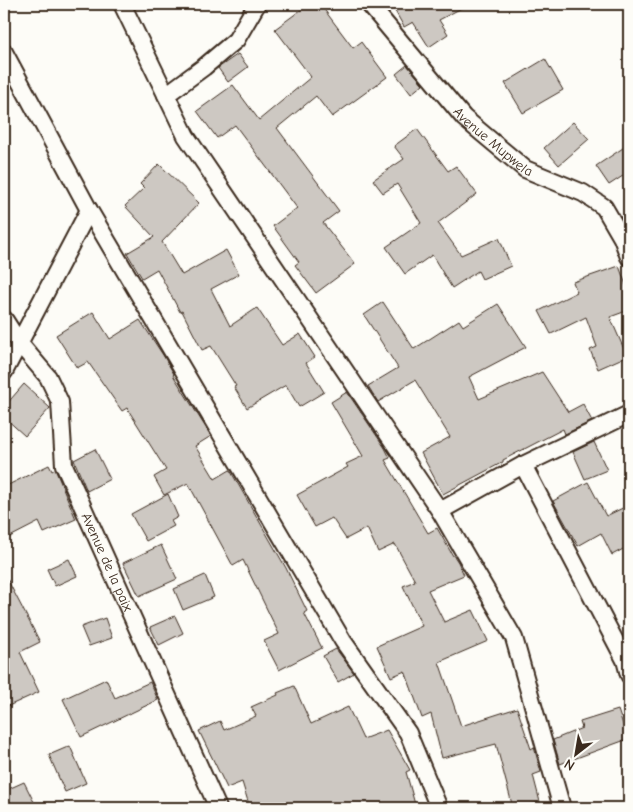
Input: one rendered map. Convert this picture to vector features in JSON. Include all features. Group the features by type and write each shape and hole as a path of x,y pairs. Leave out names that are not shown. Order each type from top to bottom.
{"street":[{"path":"122,4 186,136 440,511 514,638 562,808"},
{"path":"166,95 236,40 257,4"},
{"name":"Avenue Mupwela","path":"369,4 464,118 525,170 583,193 604,207 622,238 629,257"},
{"path":"4,52 89,210 343,641 408,733 439,808"},
{"path":"4,372 89,210"},
{"name":"Avenue de la paix","path":"4,320 20,344 48,377 60,402 64,465 218,808"},
{"path":"440,511 523,465 629,414"},
{"path":"523,465 625,660 629,675"}],"building":[{"path":"309,4 320,4 353,48 361,42 387,77 332,117 316,96 277,128 339,211 323,223 355,264 316,293 295,265 299,262 273,226 297,208 235,125 217,138 197,111 233,85 259,120 311,77 275,29"},
{"path":"401,4 469,4 439,20 448,34 429,47 413,22 404,27 395,11 403,6"},
{"path":"238,54 248,67 228,82 218,68"},
{"path":"545,59 563,90 523,113 505,83"},
{"path":"407,65 423,84 411,94 396,74"},
{"path":"573,122 589,139 559,165 544,148"},
{"path":"417,129 448,171 456,166 477,194 438,223 461,255 499,238 511,266 482,279 478,271 452,288 432,255 405,274 386,247 421,223 397,184 383,193 373,180 404,159 394,146"},
{"path":"629,144 629,172 609,185 596,166"},
{"path":"159,164 199,203 162,242 182,275 226,250 239,274 211,289 230,326 257,308 282,345 300,334 315,357 306,363 324,392 299,407 286,385 247,408 234,387 236,386 211,346 202,350 157,269 142,278 127,253 154,237 125,206 144,188 140,184"},
{"path":"619,266 629,293 629,310 610,317 627,356 598,369 590,350 597,347 586,317 551,334 539,311 577,292 573,282"},
{"path":"383,302 414,349 459,320 463,326 498,304 526,347 469,377 479,399 542,372 568,412 583,404 592,421 565,434 563,429 443,494 421,453 450,437 415,380 378,402 368,386 398,368 364,315"},
{"path":"93,312 110,339 140,320 211,436 195,446 215,479 230,470 286,568 307,611 304,613 322,648 279,670 264,641 279,634 243,560 233,566 188,483 164,495 154,477 166,470 127,408 122,411 88,362 77,368 56,335"},
{"path":"24,384 50,408 25,436 4,417 4,407"},
{"path":"347,392 385,448 390,458 385,460 428,533 437,528 464,575 428,590 444,622 473,610 488,641 439,662 461,726 517,708 531,749 534,747 541,772 533,775 540,802 513,808 496,744 442,758 431,714 422,718 405,671 391,677 377,646 422,626 403,586 415,581 395,544 378,552 367,528 346,539 332,518 315,527 297,495 348,467 346,464 363,456 331,402"},
{"path":"594,442 607,470 585,479 573,452"},
{"path":"95,449 110,479 87,491 74,460"},
{"path":"49,465 52,471 55,469 76,519 44,533 39,522 4,540 4,487"},
{"path":"588,482 606,516 629,505 629,546 612,555 601,533 578,546 553,501"},
{"path":"168,494 178,517 171,521 174,526 146,541 131,514"},
{"path":"161,545 177,579 139,596 123,563"},
{"path":"69,559 77,576 55,586 47,569"},
{"path":"4,573 40,642 20,652 39,692 4,708"},
{"path":"205,575 214,597 183,610 174,589"},
{"path":"175,616 183,633 159,645 150,627"},
{"path":"105,618 112,638 89,646 81,627"},
{"path":"336,649 354,673 338,682 323,656"},
{"path":"106,679 115,698 150,682 158,700 81,737 63,699"},
{"path":"294,686 311,724 348,707 363,739 387,730 410,770 406,772 416,808 250,808 242,782 227,788 199,731 220,721 224,730 256,716 251,707"},
{"path":"618,710 628,739 560,764 553,740 582,728 580,722"},
{"path":"70,746 86,783 65,792 49,755"},
{"path":"24,782 37,808 4,808 4,791"}]}
